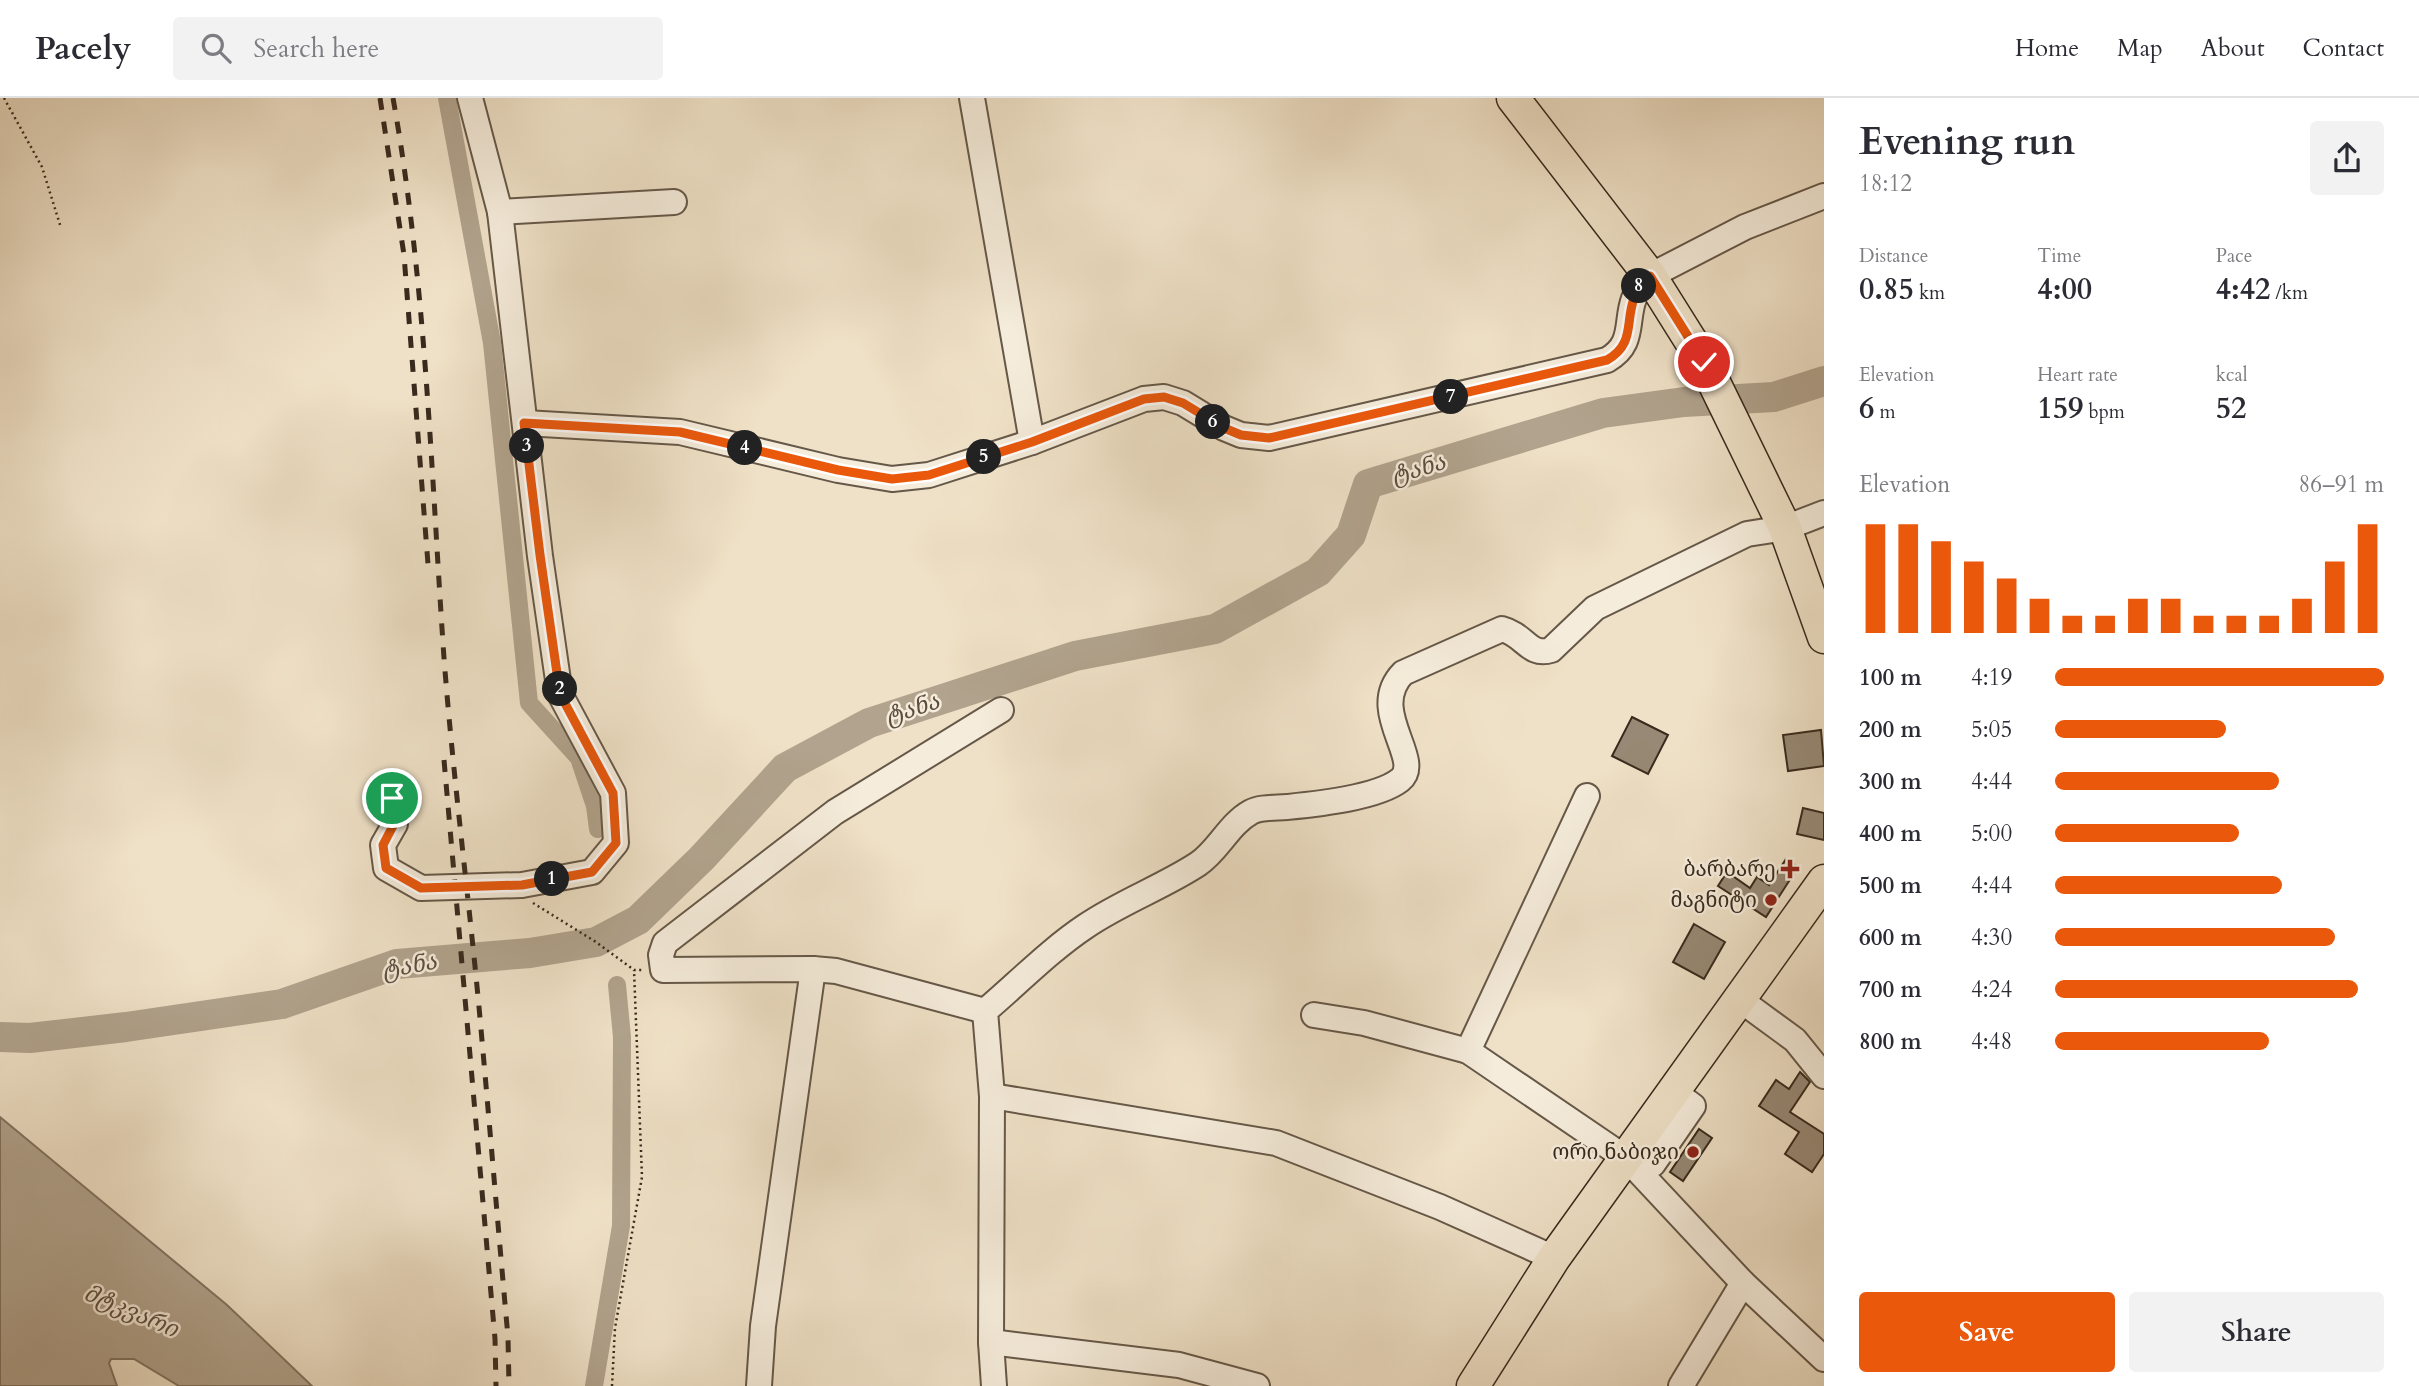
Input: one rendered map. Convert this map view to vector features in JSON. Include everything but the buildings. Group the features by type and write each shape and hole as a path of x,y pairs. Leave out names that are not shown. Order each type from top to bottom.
{"main road":[{"path":"1513,98 1650,276 1704,362 1785,528 1824,637"},
{"path":"1473,1386 1554,1258 1824,881"}],"street":[{"path":"392,798 394,824 383,845 386,868 421,888 522,885 592,872 616,843 613,793 560,694 540,555 500,212 470,98"},
{"path":"972,98 1032,442"},
{"path":"524,423 680,432 838,470 892,479 929,475 1032,442 1144,399 1164,397 1183,403 1241,435 1269,438 1607,360 1619,353 1627,340 1631,301 1638,287 1650,276 1745,228 1824,196"},
{"path":"500,212 674,202"},
{"path":"985,1011 1086,926 1200,863 1240,820 1253,811 1329,803 1384,788 1402,779 1406,769 1405,756 1389,710 1389,697 1394,682 1403,673 1502,629 1516,632 1533,649 1542,653 1551,650 1595,608 1747,534 1785,528 1824,513"},
{"path":"985,1011 835,971 663,970 661,955 665,943 835,812 1001,710"},
{"path":"1468,1051 1587,796"},
{"path":"760,1386 763,1326 813,969"},
{"path":"1739,999 1795,1040 1824,1076"},
{"path":"985,1011 992,1096 991,1342 994,1386"},
{"path":"1314,1015 1364,1023 1468,1051 1630,1154 1743,1283 1824,1359"},
{"path":"992,1096 1276,1143 1440,1207 1554,1258"},
{"path":"1681,1386 1743,1283"},
{"path":"991,1342 1179,1365 1257,1386"}],"path":[{"path":"4,98 42,167 61,228"},
{"path":"522,885 526,899 596,942 634,970 663,970"},
{"path":"612,1386 615,1328 642,1177 634,970"}],"water":[{"name":"მტკვარი","path":"0,1117 227,1305 312,1386 179,1386 134,1359 111,1359 109,1363 117,1386 0,1386"}],"waterway":[{"path":"447,98 492,343 529,703 579,758 595,806 598,829"},
{"name":"ტანა","path":"0,1037 30,1038 126,1027 282,1004 397,964 530,953 596,942 638,920 702,858 785,768 869,723 1075,656 1215,629 1318,572 1351,535 1368,484 1603,413 1684,402 1774,397 1824,381"},
{"path":"594,1386 621,1226 622,1037 617,985"}],"railway":[{"path":"380,98 404,255 428,564"},
{"path":"393,98 420,307 444,658 483,1048 508,1337 509,1386"},
{"path":"444,760 495,1339 496,1386"}],"place":[{"name":"ბარბარე","path":"1790,869"},
{"name":"მაგნიტი","path":"1771,900"},
{"name":"ორი ნაბიჯი","path":"1693,1152"}],"route":[{"path":"392,798 394,824 383,845 386,868 421,888 522,885 592,872 616,843 613,793 560,694 524,423 680,432 838,470 892,479 929,475 1032,442 1144,399 1164,397 1183,403 1241,435 1269,438 1607,360 1619,353 1627,340 1631,301 1638,287 1650,276 1704,362"}]}
